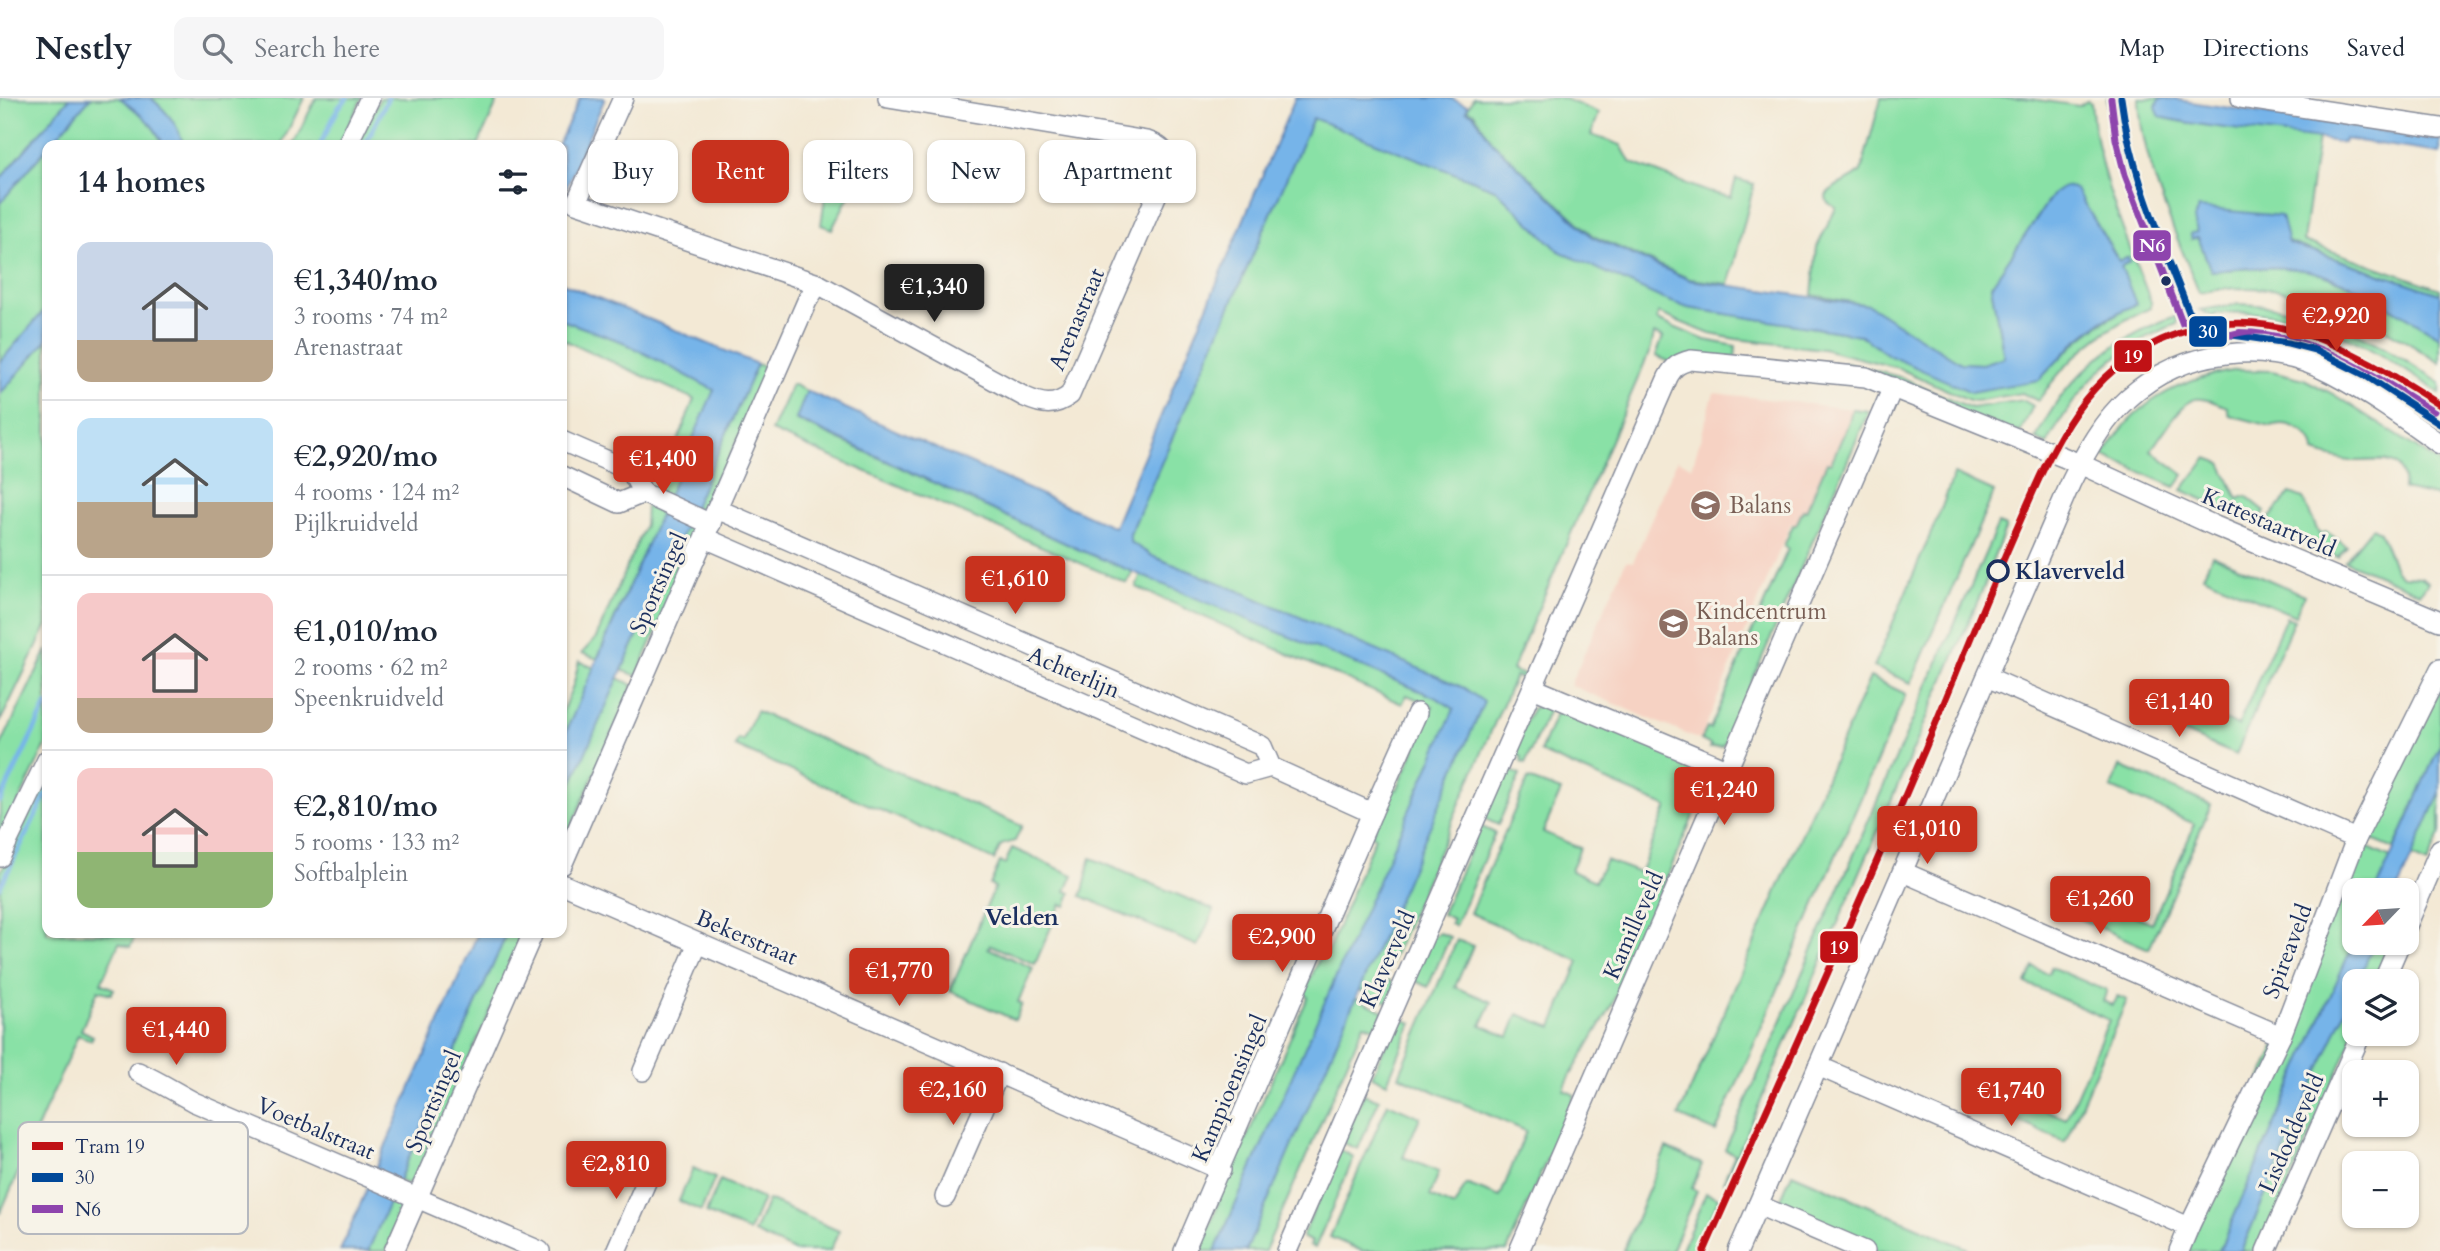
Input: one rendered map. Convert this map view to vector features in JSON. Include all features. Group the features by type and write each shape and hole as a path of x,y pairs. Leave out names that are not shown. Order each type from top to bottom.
{"street":[{"path":"349,140 370,98"},
{"name":"Arenastraat","path":"623,98 576,203 818,284 1025,397 1041,404 1052,405 1070,394 1167,171 1166,152 1147,141 888,98"},
{"path":"2241,98 2440,128"},
{"name":"Sportsingel","path":"567,853 709,523 807,301 818,284"},
{"path":"1738,1251 2080,464 2100,431 2128,398 2165,373 2205,356 2243,351 2288,357 2331,373 2440,443"},
{"name":"Klaverveld","path":"1287,1251 1673,367 1691,360 1866,377 2080,464"},
{"name":"Kamilleveld","path":"1519,1251 1893,387"},
{"name":"Achterlijn","path":"567,443 631,471 647,495 1246,774 1271,767 1372,813"},
{"name":"Kattestaartveld","path":"2080,464 2215,526 2440,621"},
{"path":"567,478 619,503 647,495"},
{"name":"Achterlijn","path":"709,523 1262,746 1271,767"},
{"name":"Spireaveld","path":"2179,1251 2281,1036 2356,839 2440,669"},
{"path":"1987,677 2356,839"},
{"path":"1533,688 1726,769"},
{"name":"Kampioensingel","path":"1184,1251 1417,713"},
{"path":"0,857 42,770"},
{"path":"2419,898 2440,849"},
{"path":"1903,872 2281,1036"},
{"name":"Bekerstraat","path":"567,886 1221,1170"},
{"name":"Sportsingel","path":"394,1251 413,1197 531,938"},
{"path":"643,1072 698,943"},
{"name":"Lisdoddeveld","path":"2266,1251 2356,1046"},
{"path":"1818,1066 2189,1227"},
{"name":"Voetbalstraat","path":"138,1072 194,1102 240,1122"},
{"path":"944,1197 999,1073"},
{"name":"Voetbalstraat","path":"248,1125 540,1251"},
{"path":"616,1251 653,1166"},
{"path":"1758,1205 1865,1251"}],"shaded area":[{"name":"Kindcentrum Balans","path":"1714,393 1852,409 1831,463 1827,462 1806,512 1802,510 1796,525 1791,523 1700,740 1570,685 1626,561 1633,562 1677,460 1692,467"}],"green space":[{"path":"0,98 70,98 0,179"},
{"path":"90,98 118,98 144,117 160,140 54,140"},
{"path":"151,98 304,98 283,140 181,140 162,108"},
{"path":"316,98 362,98 341,140 295,140"},
{"path":"380,98 499,98 480,140 359,140"},
{"path":"1473,98 1563,98 1599,113 1591,135 1621,145 1630,162 1708,192 1731,197 1736,179 1754,184 1729,284 1690,279 1593,236 1493,143 1474,113 1467,110"},
{"path":"1881,98 2024,98 2079,106 2087,101 2091,103 2106,180 2151,308 2117,324 2087,346 2060,372 2038,401 2022,393 1969,400 1898,368 1823,349 1710,334 1658,313 1657,320 1705,340 1736,346 1735,359 1670,362 1656,356 1663,337 1654,334 1651,348 1512,670 1529,677 1527,680 1515,676 1384,978 1396,984 1388,1002 1359,990 1483,702 1464,688 1154,557 1130,542 1130,534 1313,118 1495,189 1559,251 1688,308 1860,335 1890,356 2039,380 2083,337 2135,304 2121,266 2127,258 2119,261 2081,198 2053,194 1991,286 2004,357 1982,364 1961,363 1868,305 1812,295 1817,247 1836,208 1827,202 1826,195 1861,171"},
{"path":"2107,98 2119,151 2151,236 2145,238 2115,157"},
{"path":"2139,98 2163,98 2158,101 2160,117 2219,127 2318,138 2303,241 2440,289 2440,294 2288,242 2197,232 2192,239 2198,237 2211,271 2297,269 2324,275 2358,290 2440,337 2440,363 2355,314 2296,293 2233,288 2199,293 2153,172 2141,122"},
{"path":"42,154 42,314 0,362 0,203"},
{"path":"824,203 845,203 832,229 821,225"},
{"path":"2240,304 2295,311 2343,327 2388,350 2440,383 2440,393 2387,359 2334,331 2279,315 2215,314 2214,317 2200,310"},
{"path":"2176,316 2177,324 2134,344 2100,371 2072,404 2047,444 2036,439 2061,397 2093,363 2131,336"},
{"path":"567,322 623,342 715,390 668,496 654,489 664,477 694,399 567,341"},
{"path":"42,346 42,635 0,722 0,394"},
{"path":"1846,363 1903,378 1971,408 2023,400 2033,406 2020,433 1845,371"},
{"path":"757,364 769,369 708,505 699,509 694,507"},
{"path":"2237,370 2272,371 2304,379 2333,394 2440,463 2440,497 2403,489 2400,469 2388,461 2347,461 2314,452 2313,445 2299,429 2285,424 2271,426 2229,415 2227,407 2203,399 2195,399 2183,407 2151,450 2184,475 2175,487 2104,456 2129,421 2159,396 2195,380"},
{"path":"792,384 807,391 796,420 1080,550 1133,571 1127,583 771,431"},
{"path":"1852,409 1869,411 1726,741 1722,746 1710,748 1711,745 1701,740 1707,728 1710,729 1788,549 1784,546 1793,525 1796,525 1803,510 1806,511 1827,462 1831,463"},
{"path":"2207,458 2221,463 2238,499 2246,496 2265,511 2257,523 2182,490"},
{"path":"1954,474 1994,492 1911,683 1874,667"},
{"path":"2290,493 2303,498 2319,534 2327,532 2347,546 2338,557 2264,525"},
{"path":"646,506 661,513 597,659 582,653 596,638 645,525"},
{"path":"687,523 693,530 687,543 693,546 637,676 622,670"},
{"path":"1998,524 2006,527 1987,574 1989,575 1725,1183 1723,1182 1735,1154 1725,1150"},
{"path":"2372,528 2380,532 2395,569 2402,576 2421,577 2428,582 2420,593 2345,561"},
{"path":"2212,555 2304,595 2295,616 2203,576"},
{"path":"1141,574 1437,698 1455,709 1215,1251 1199,1251 1219,1203 1214,1200 1235,1151 1240,1153 1308,997 1304,994 1321,954 1326,956 1375,837 1371,835 1392,789 1397,790 1433,706 1407,695 1402,704 1136,587"},
{"path":"2286,617 2294,620 2236,755 2143,715 2154,690 2238,726"},
{"path":"42,660 42,753 0,840 0,747"},
{"path":"579,661 594,668 567,730 567,700"},
{"path":"1870,677 1906,694 1716,1132 1679,1116"},
{"path":"618,678 633,685 567,837 567,795"},
{"path":"2440,686 2440,745 2394,849 2365,837"},
{"path":"1545,702 1552,703 1525,764 1521,762 1522,757 1511,753 1532,709"},
{"path":"1559,706 1702,766 1710,777 1611,1007 1568,1080 1564,1090 1575,1095 1507,1251 1362,1251 1330,1237 1388,1103 1420,1117 1403,1157 1439,1172 1430,1196 1454,1207 1466,1184 1500,1197 1526,1131 1399,1076 1457,940 1473,946 1455,987 1492,1002 1481,1025 1509,1037 1518,1014 1552,1027 1579,961 1470,913 1528,779 1561,791 1543,832 1580,848 1571,871 1595,881 1606,860 1640,873 1667,807 1540,752"},
{"path":"756,711 1022,826 1015,841 1001,845 994,860 735,746 738,739 743,741"},
{"path":"2120,766 2211,805 2149,949 2061,911 2059,907 2068,887 2152,923 2195,824 2111,788"},
{"path":"1504,768 1520,775 1498,825 1483,818"},
{"path":"42,787 42,938 134,938 130,947 119,943 101,983 114,989 111,994 98,990 81,1030 93,1036 91,1040 78,1035 40,1122 18,1122 18,1173 0,1214 0,873"},
{"path":"2440,793 2440,835 2427,864 2412,857"},
{"path":"1480,826 1495,833 1455,926 1450,924 1453,919 1442,914"},
{"path":"2362,845 2391,858 2382,878 2348,878"},
{"path":"1012,848 1073,875 1066,891 1071,893 1066,906 1061,904 1035,964 990,945 988,948 1033,968 1018,1002 1022,1004 1015,1020 950,991 995,887 990,885 1000,862 1005,864"},
{"path":"1091,858 1214,910 1198,946 1081,896"},
{"path":"2342,891 2342,956 2348,956 2219,1251 2187,1251"},
{"path":"1440,933 1450,937 1428,987 1413,980 1431,938"},
{"path":"505,938 523,938 415,1180 406,1184 399,1180"},
{"path":"2368,956 2388,956 2383,969 2363,969"},
{"path":"2033,967 2048,974 2051,967 2107,991 2103,1001 2113,1005 2118,996 2127,1000 2065,1142 1977,1103 1976,1099 1983,1083 2066,1119 2109,1020 2026,983"},
{"path":"1355,998 1384,1011 1377,1029 1364,1024 1265,1251 1246,1251"},
{"path":"1397,1017 1412,1023 1387,1083 1372,1076"},
{"path":"2342,1018 2342,1046 2349,1046 2260,1251 2241,1251"},
{"path":"1364,1094 1379,1100 1358,1149 1343,1143"},
{"path":"1666,1148 1702,1164 1692,1188 1697,1191 1671,1251 1623,1251"},
{"path":"1340,1150 1354,1157 1315,1248 1310,1246 1312,1242 1302,1237"},
{"path":"693,1168 715,1178 701,1211 679,1201"},
{"path":"1792,1173 1973,1251 1876,1251 1777,1208"},
{"path":"720,1180 763,1199 749,1232 706,1213"},
{"path":"1706,1193 1719,1198 1696,1251 1681,1251"},
{"path":"391,1198 398,1202 403,1213 386,1251 368,1251"},
{"path":"768,1200 839,1231 830,1251 794,1251 754,1233"}],"water":[{"path":"70,98 90,98 54,140 42,140 42,154 0,203 0,179"},
{"path":"120,98 151,98 171,119 181,140 161,140 139,113"},
{"path":"580,98 605,98 567,186 567,140 560,140"},
{"path":"1295,98 1450,98 1468,106 1466,111 1473,114 1493,143 1592,237 1690,280 1868,305 1961,363 1982,364 2004,357 1991,286 2053,194 2064,187 2076,190 2119,261 2128,258 2130,262 2121,266 2136,304 2103,320 2076,341 2039,380 1971,392 1890,356 1860,335 1688,308 1661,298 1559,251 1495,189 1313,118 1130,534 1130,542 1154,557 1464,688 1484,702 1246,1251 1215,1251 1454,709 1437,698 1080,550 796,419 807,391 1114,527"},
{"path":"2164,98 2440,140 2440,153 2344,139 2343,143 2183,122 2160,117 2156,108 2158,101"},
{"path":"2198,208 2281,216 2288,243 2440,294 2440,337 2376,299 2324,275 2285,268 2211,271 2198,237 2192,239 2190,234 2197,232 2194,219"},
{"path":"567,285 757,364 567,795 567,729 714,390 623,342 567,322"},
{"path":"42,313 42,346 0,394 0,362"},
{"path":"2440,745 2440,793 2403,878 2382,878"},
{"path":"476,938 505,938 368,1251 340,1251"},
{"path":"2348,956 2369,956 2363,969 2342,969"},
{"path":"2342,969 2342,1018 2241,1251 2219,1251"}],"waterway":[{"path":"322,140 339,107 347,98"},
{"path":"367,140 388,98"},
{"path":"0,801 42,714"},
{"path":"0,887 42,802"}],"tram line":[{"name":"19","path":"1704,1251 1871,875 2035,487 2068,424 2093,390 2114,370 2149,346 2189,330 2227,323 2265,325 2301,333 2336,346 2371,363 2440,405"}],"transit line":[{"name":"30","path":"2121,98 2140,183 2192,320 2205,331 2288,343 2315,350 2363,374 2440,424"},
{"name":"N6","path":"2111,99 2116,139 2125,175 2184,327 2204,341 2252,331 2302,338 2325,346 2371,369 2434,411"}],"place":[{"name":"Balans","path":"1706,505"},
{"name":"Klaverveld","path":"1998,571"},
{"name":"Kindcentrum Balans","path":"1673,624"}],"district":[{"name":"Velden","path":"1022,917"}]}
